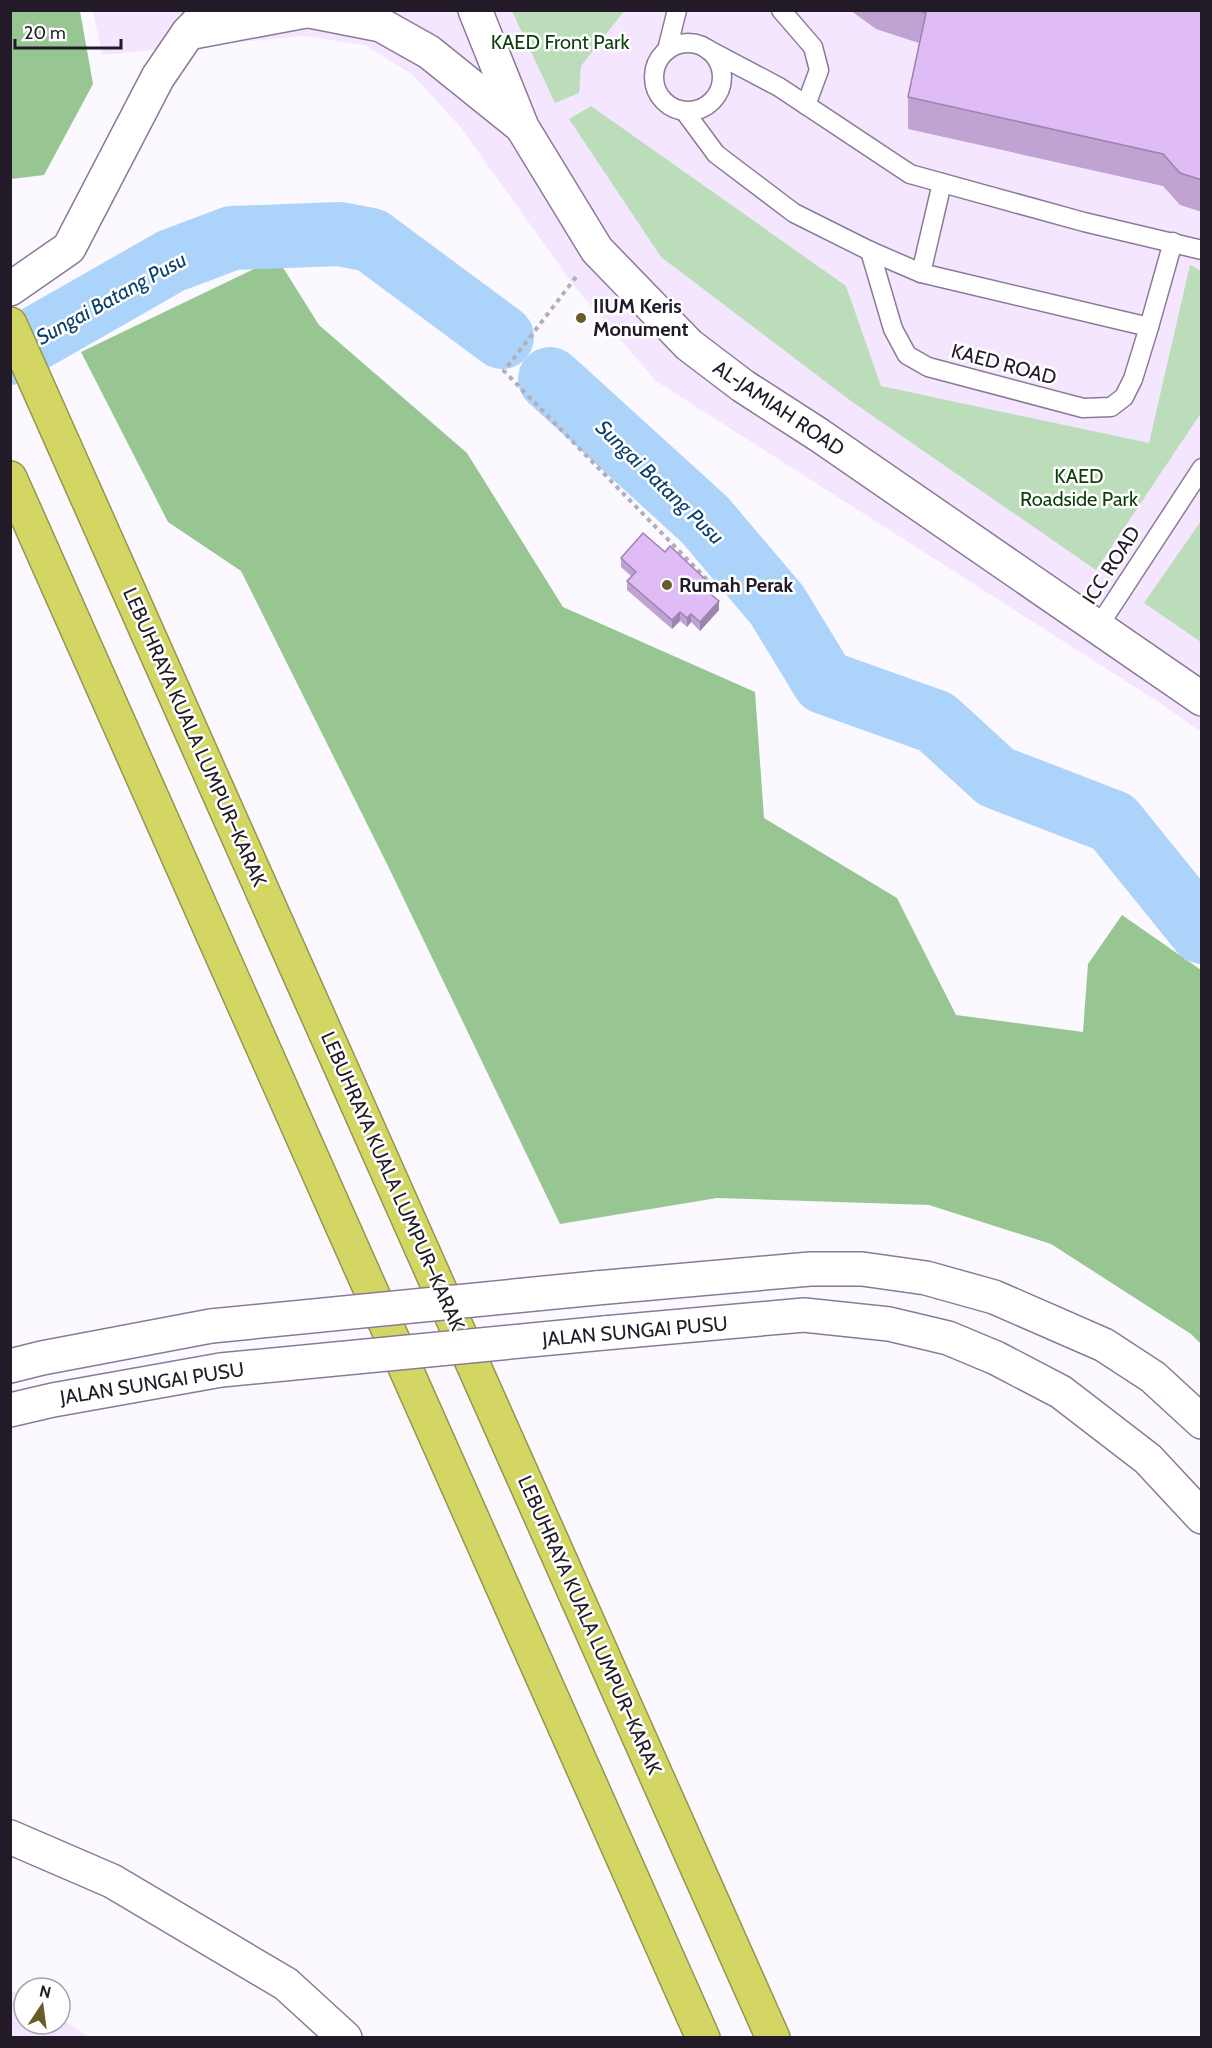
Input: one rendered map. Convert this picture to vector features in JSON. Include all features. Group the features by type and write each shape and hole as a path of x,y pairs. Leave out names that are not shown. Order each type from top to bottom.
{"highway":[{"name":"LEBUHRAYA KUALA LUMPUR–KARAK","path":"10,324 773,2037"},
{"path":"14,485 703,2037"}],"main road":[{"name":"AL-JAMIAH ROAD","path":"475,10 522,127 597,250 689,345 743,386 819,435 1202,699"},
{"path":"10,289 69,248 158,77 193,18 310,11 381,25 429,52 522,127"},
{"path":"10,1366 211,1326 810,1269 862,1269 926,1278 994,1297 1060,1324 1104,1345 1153,1377 1202,1422"},
{"name":"JALAN SUNGAI PUSU","path":"10,1410 53,1400 221,1370 804,1315 889,1324 948,1338 996,1358 1061,1392 1148,1459 1202,1517"},
{"path":"10,1837 112,1881 286,1984 345,2037"}],"lane":[{"path":"667,50 677,10"},
{"path":"781,10 813,47 819,70 806,105"},
{"path":"707,49 715,56 723,77 721,88 715,99 697,111 686,112 666,104 655,87 654,66 667,50 676,45 697,44 707,49 779,87 910,174 1084,222 1202,250"},
{"path":"686,112 716,154 794,213 870,251 921,273 1149,327"},
{"path":"921,273 942,183"},
{"name":"KAED ROAD","path":"870,251 893,329 907,355 928,367 1083,408 1111,407 1124,397 1133,379 1173,242"},
{"name":"ICC ROAD","path":"1098,627 1202,468"}],"path":[{"path":"597,250 504,371 722,595"}],"shaded area":[{"path":"93,11 1201,11 1201,732 1163,705 656,381 575,287 461,128 413,75 365,45 304,36 102,55"},
{"path":"10,1991 12,1992 12,2036 72,2036 72,2026 89,2037 11,2037"}],"green space":[{"path":"10,11 80,11 93,84 44,175 11,179"},
{"name":"KAED Front Park","path":"512,11 624,11 581,66 579,93 555,103"},
{"name":"KAED Roadside Park","path":"591,106 846,286 881,386 1149,443 1190,265 1201,271 1201,413 1096,570 851,401 661,257 569,119"},
{"path":"277,258 319,325 467,453 563,607 755,692 764,818 897,898 956,1015 1083,1032 1088,964 1122,915 1201,970 1201,1344 1191,1334 1051,1244 929,1205 717,1198 560,1224 387,864 241,571 168,522 81,352"},
{"path":"1201,521 1202,642 1144,603"}],"building":[{"path":"917,10 1202,10 1202,180 1180,173 1163,154 908,97 926,13"},
{"name":"Rumah Perak","path":"643,533 665,552 670,546 706,580 701,586 719,601 700,622 691,614 687,618 680,612 672,620 627,581 636,572 621,558"}],"waterway":[{"name":"Sungai Batang Pusu","path":"10,353 171,261 232,238 339,234 371,240 502,337"},
{"name":"Sungai Batang Pusu","path":"550,379 705,520 777,605 824,682 936,722 996,777 1113,822 1202,932"}],"place":[{"name":"IIUM Keris Monument","path":"581,318"},
{"name":"Rumah Perak","path":"667,585"}]}
